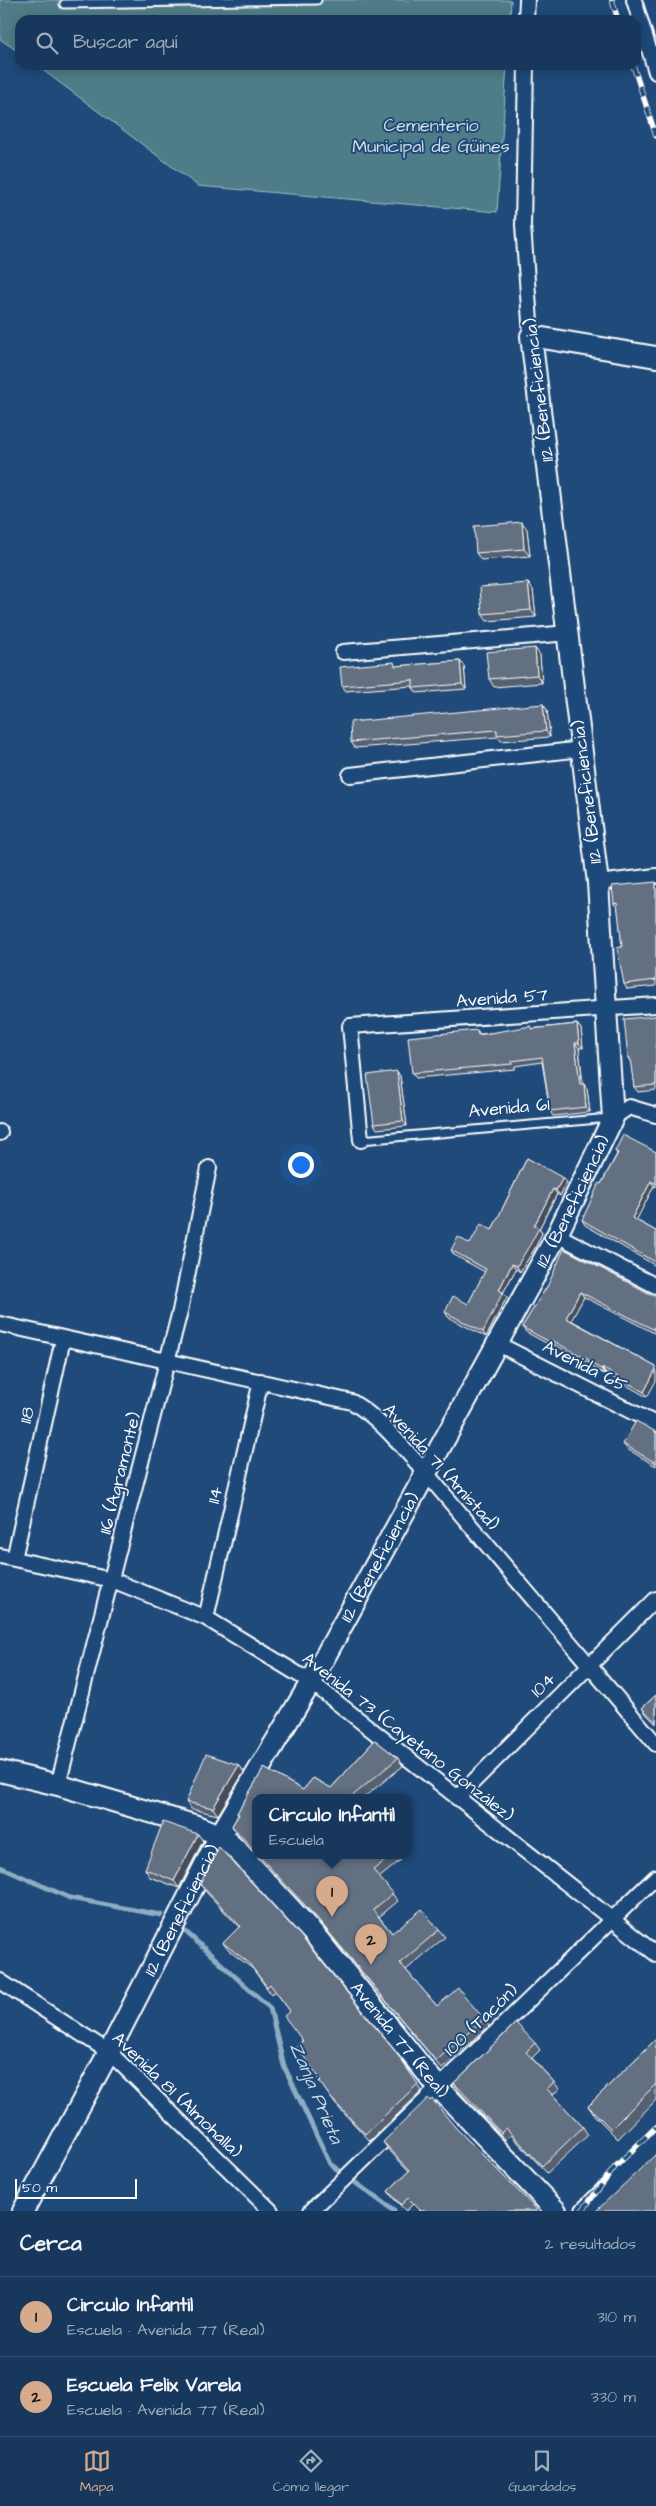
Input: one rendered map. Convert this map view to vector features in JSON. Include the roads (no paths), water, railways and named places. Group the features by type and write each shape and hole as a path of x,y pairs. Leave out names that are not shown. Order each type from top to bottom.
{"street":[{"path":"526,15 527,0"},
{"path":"634,0 639,15"},
{"path":"641,23 656,72"},
{"name":"112 (Beneficiencia)","path":"22,2211 109,2052 220,1835 311,1682 557,1235 613,1118 598,883 569,632 531,336 523,225 526,70"},
{"path":"531,336 656,357"},
{"path":"343,652 569,632"},
{"path":"350,775 582,749"},
{"path":"598,883 656,876"},
{"name":"Avenida 57","path":"361,1140 350,1026 606,1010 656,1005"},
{"name":"Avenida 61","path":"613,1118 629,1107 656,1115"},
{"name":"116 (Agramonte)","path":"58,1785 180,1311 209,1168"},
{"path":"557,1235 656,1286"},
{"name":"Avenida 71 (Amistad)","path":"0,1324 352,1402 396,1440 426,1473 656,1744"},
{"name":"118","path":"7,1557 63,1338"},
{"name":"Avenida 65","path":"496,1343 656,1424"},
{"name":"114","path":"206,1618 261,1381"},
{"name":"Avenida 73 (Cayetano González)","path":"7,1557 112,1580 206,1618 311,1682 656,1954"},
{"name":"104","path":"458,1798 656,1598"},
{"name":"Avenida 77 (Real)","path":"0,1771 58,1785 194,1825 220,1835 237,1850 314,1934 438,2087 556,2211"},
{"name":"100 (Tacón)","path":"311,2211 656,1878"},
{"name":"Avenida 81 (Almohalla)","path":"0,1981 109,2052 271,2211"},
{"path":"586,2211 656,2142"}],"lane":[{"path":"64,4 317,0"},
{"name":"Avenida 61","path":"361,1140 613,1118"}],"waterway":[{"name":"Zanja Prieta","path":"0,1867 70,1898 161,1915"},
{"name":"Zanja Prieta","path":"186,1932 270,2008 284,2066 330,2164 394,2211"}],"railway":[{"path":"612,0 616,15"},
{"path":"635,70 656,136"},
{"path":"582,2211 615,2167 656,2127"}],"place":[{"name":"Circulo Infantil","path":"332,1917"},
{"name":"Escuela Felix Varela","path":"371,1965"}],"park label":[{"name":"Cementerio Municipal de Güines","path":"431,135"}]}
